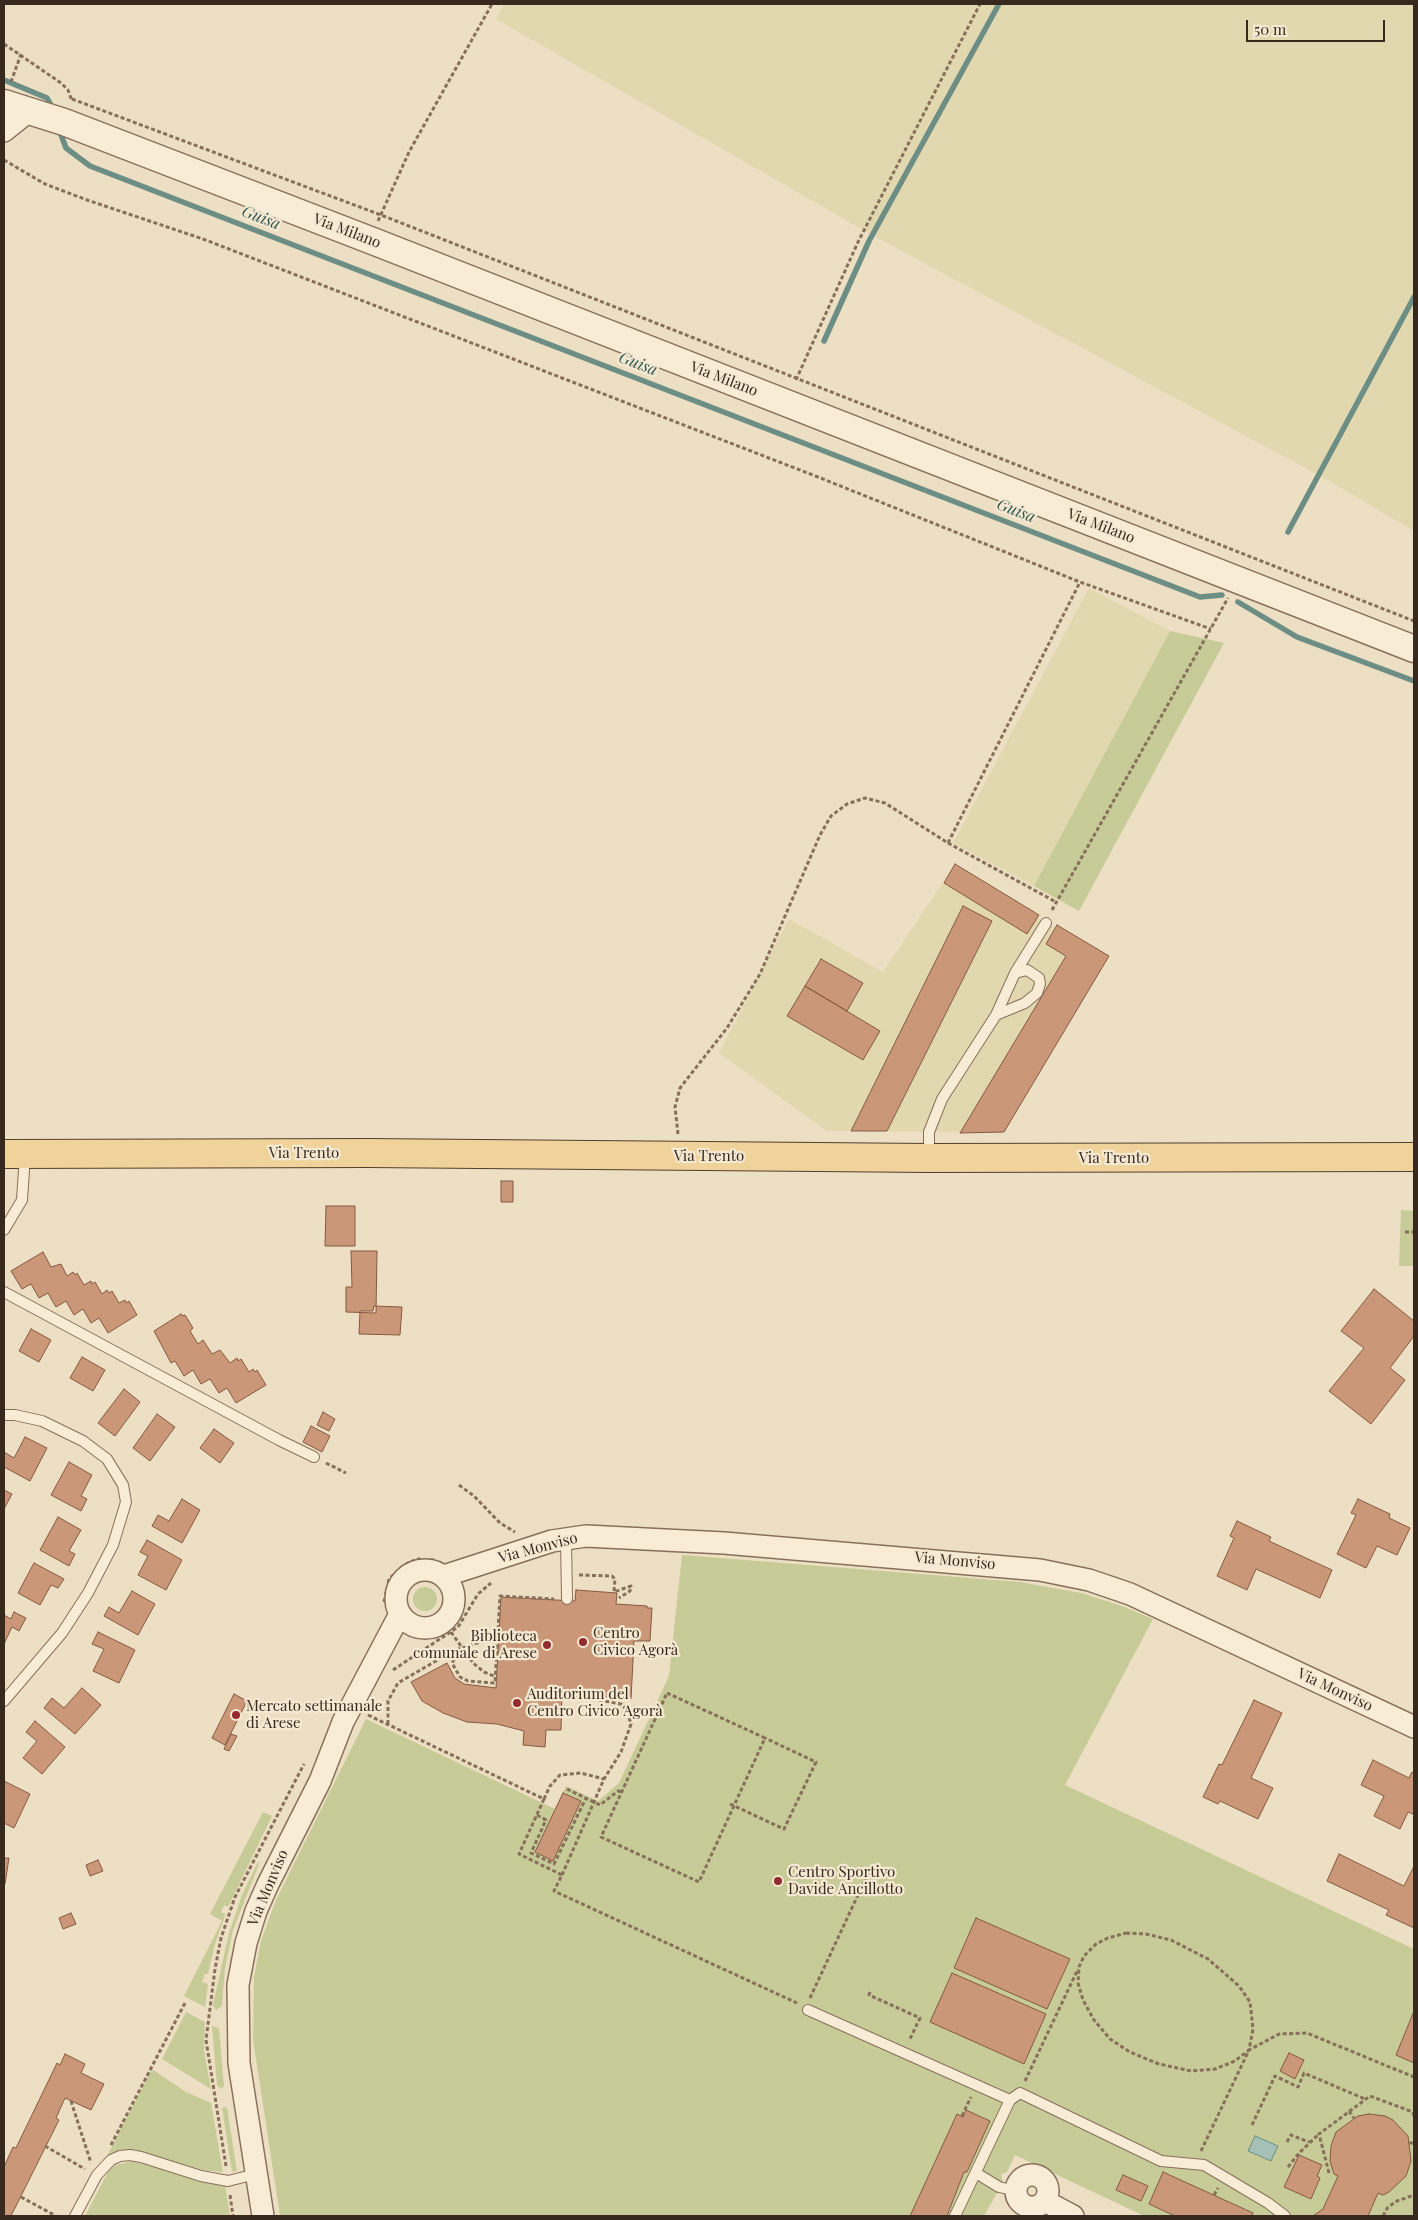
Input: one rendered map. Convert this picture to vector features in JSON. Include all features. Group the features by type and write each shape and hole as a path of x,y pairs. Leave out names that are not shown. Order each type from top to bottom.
{"main road":[{"name":"Via Trento","path":"15,1154 929,1158 1414,1157"}],"street":[{"name":"Via Milano","path":"6,95 30,111 68,110 370,240 1414,649"},
{"path":"4,131 30,111"},
{"name":"Via Monviso","path":"448,1582 468,1568 566,1538 597,1536 724,1543 1012,1566 1072,1576 1111,1586 1168,1610 1414,1727"},
{"path":"424,1569 431,1570 448,1582 454,1606 444,1621 427,1628 405,1619 396,1599 400,1584 405,1578 424,1569"},
{"name":"Via Monviso","path":"263,2216 239,2063 238,1986 246,1943 256,1911 320,1780 344,1722 385,1640 405,1619"},
{"path":"1016,2191 1017,2197 1024,2205 1035,2207 1045,2201 1073,2216"}],"lane":[{"path":"929,1158 932,1121 942,1099 996,1014 1015,973 1046,923"},
{"path":"996,1014 1026,1003 1037,993 1040,984 1039,978 1026,970 1015,973"},
{"path":"4,1230 22,1200 15,1154"},
{"path":"4,1292 314,1457"},
{"path":"4,1415 42,1421 83,1441 107,1459 123,1485 126,1502 113,1545 88,1594 62,1633 4,1701"},
{"path":"566,1538 567,1599"},
{"path":"807,2009 976,2087 1010,2100"},
{"path":"955,2216 1010,2100 1020,2093 1161,2162 1172,2164 1196,2162 1204,2165 1261,2198 1285,2216"},
{"path":"75,2216 96,2175 107,2164 120,2156 130,2155 200,2176 228,2180 256,2174"},
{"path":"976,2173 1000,2187 1016,2191"}],"path":[{"path":"370,240 409,152 492,4"},
{"path":"787,404 796,379 858,242 980,4"},
{"path":"4,44 61,83 68,110 381,215 1414,621"},
{"path":"6,95 21,54"},
{"path":"4,160 45,184 70,194 203,239 827,481 1080,582 1211,629"},
{"path":"1046,923 1056,902 1253,557"},
{"path":"948,843 1080,582"},
{"path":"681,1156 675,1106 680,1088 727,1028 760,974 820,834 831,816 847,804 865,798 884,803 948,843 1056,902"},
{"path":"1405,1232 1414,1232"},
{"path":"314,1457 346,1473"},
{"path":"459,1485 471,1493 500,1523 518,1533"},
{"path":"393,1575 404,1564"},
{"path":"568,1575 612,1576 614,1579 614,1592 628,1586 632,1588 619,1598"},
{"path":"388,1676 399,1666 451,1632 464,1620 478,1594 499,1578"},
{"path":"461,1648 452,1663 460,1677 468,1681 495,1683 500,1596 567,1599"},
{"path":"451,1632 461,1648 480,1669 496,1676"},
{"path":"388,1724 388,1701 398,1684 461,1648 498,1636"},
{"path":"730,1804 734,1806 784,1829 816,1762 765,1738 667,1693 645,1746 601,1837 699,1882 734,1806 765,1738"},
{"path":"562,1696 614,1701 622,1704 627,1710 631,1724 621,1752 604,1779 554,1891 807,2009 871,1867 894,1877"},
{"path":"362,1722 366,1714 544,1799"},
{"path":"750,1771 756,1773"},
{"path":"562,1875 519,1854 536,1815 550,1786 560,1775 581,1773 604,1779"},
{"path":"567,1788 600,1805 618,1791 622,1792"},
{"path":"276,1820 287,1798"},
{"path":"536,1815 546,1820 531,1853 554,1864 586,1798"},
{"path":"544,1866 547,1860"},
{"path":"1020,2093 1079,1967 1090,1950 1108,1938 1132,1934 1171,1940 1208,1959 1239,1986 1250,2002 1253,2029 1249,2050 1196,2162"},
{"path":"1079,1967 1078,1983 1094,2020 1110,2039 1130,2052 1159,2064 1191,2070 1215,2069 1235,2061 1249,2050 1279,2034 1307,2033 1414,2077"},
{"path":"870,1992 869,1995 920,2018 903,2053"},
{"path":"107,2164 105,2157 185,2003"},
{"path":"208,2008 207,2051 233,2216"},
{"path":"1252,2125 1275,2076 1298,2087 1304,2073 1365,2099"},
{"path":"962,2116 976,2087"},
{"path":"1288,2167 1309,2142 1370,2096 1414,2112 1414,2118"},
{"path":"72,2101 96,2175"},
{"path":"1350,2111 1354,2118"},
{"path":"1287,2142 1291,2134 1309,2142"},
{"path":"1319,2134 1329,2173"},
{"path":"1409,2143 1414,2143"},
{"path":"46,2146 96,2175"},
{"path":"1383,2216 1388,2207 1414,2194"},
{"path":"20,2197 56,2216"}],"shaded area":[{"path":"504,4 1414,4 1414,531 1324,478 872,235 496,19"},
{"path":"1089,588 1170,631 1034,886 953,843"},
{"path":"955,864 1039,915 1037,918 1055,928 1057,925 1109,956 1004,1132 827,1131 719,1053 789,919 883,972"}],"green space":[{"path":"1170,631 1224,643 1079,911 1034,886"},
{"path":"1401,1210 1414,1211 1414,1266 1399,1266"},
{"name":"Centro Sportivo Davide Ancillotto","path":"682,1555 1020,1582 1081,1593 1122,1606 1153,1619 1065,1785 1414,1949 1414,2216 1144,2216 1015,2155 1007,2172 1001,2174 1003,2182 984,2216 280,2216 253,2039 254,1977 261,1941 276,1900 366,1719 555,1809 566,1786 598,1801 619,1783 669,1676"},
{"path":"425,1587 433,1591 437,1599 433,1607 425,1611 417,1607 413,1599 417,1591"},
{"path":"263,1812 272,1816 228,1907 224,1905 221,1912 225,1914 224,1919 215,1944 208,1974 205,1974 202,1982 208,1984 205,2007 184,1996 222,1921 210,1914"},
{"path":"260,1862 233,1930 225,1968 222,2006 216,2010 213,2005 229,1933 242,1895 257,1864"},
{"path":"186,2012 205,2022 204,2050 211,2089 162,2059"},
{"path":"212,2026 219,2028 224,2086 221,2089 217,2085"},
{"path":"152,2069 186,2092 211,2103 223,2172 203,2170 134,2150 117,2152 107,2156"},
{"path":"227,2107 237,2171 232,2172 222,2108"},
{"path":"131,2161 225,2185 230,2216 85,2216 109,2170 113,2166"}],"water":[{"path":"1255,2136 1278,2146 1271,2161 1248,2151"}],"building":[{"path":"955,864 1039,915 1027,934 944,883"},
{"path":"963,906 992,921 887,1131 851,1131"},
{"path":"1057,925 1109,956 1004,1132 960,1133 1066,956 1046,944"},
{"path":"821,959 863,983 847,1011 805,986"},
{"path":"805,986 880,1031 863,1060 787,1016"},
{"path":"501,1181 513,1181 513,1202 501,1202"},
{"path":"326,1206 355,1206 355,1246 325,1246"},
{"path":"351,1251 377,1251 376,1313 346,1312 346,1287 352,1287"},
{"path":"43,1252 51,1267 61,1264 67,1276 73,1272 75,1275 77,1273 84,1285 91,1281 92,1284 95,1282 102,1294 107,1290 109,1293 112,1291 119,1303 125,1300 126,1303 129,1301 137,1315 108,1333 99,1318 91,1323 83,1309 74,1315 66,1301 56,1307 48,1293 39,1298 31,1284 22,1289 11,1271"},
{"path":"1374,1289 1414,1321 1414,1336 1390,1368 1405,1380 1371,1424 1329,1391 1364,1348 1341,1331"},
{"path":"374,1306 402,1307 400,1335 359,1334 360,1311 373,1311"},
{"path":"181,1314 182,1316 185,1315 193,1328 190,1331 198,1344 203,1340 212,1354 220,1350 230,1363 237,1358 238,1361 241,1359 249,1372 253,1369 255,1372 257,1370 266,1385 236,1403 227,1388 219,1393 210,1379 201,1384 193,1370 184,1376 175,1361 171,1363 154,1331"},
{"path":"31,1329 51,1340 39,1362 19,1351"},
{"path":"82,1357 105,1370 93,1391 70,1378"},
{"path":"124,1389 140,1402 115,1436 98,1423"},
{"path":"323,1412 335,1419 329,1431 317,1425"},
{"path":"157,1414 175,1427 150,1461 133,1448"},
{"path":"311,1426 330,1436 322,1452 303,1442"},
{"path":"214,1429 234,1443 220,1463 200,1448"},
{"path":"25,1437 47,1448 30,1481 4,1467 4,1452 14,1458"},
{"path":"69,1462 92,1475 81,1496 87,1499 81,1511 51,1495"},
{"path":"4,1490 12,1494 4,1509"},
{"path":"182,1499 200,1510 182,1543 152,1526 158,1515 169,1521"},
{"path":"1358,1499 1390,1514 1389,1518 1410,1528 1397,1555 1377,1546 1366,1568 1337,1554 1356,1515 1351,1513"},
{"path":"58,1517 81,1530 69,1551 75,1554 69,1566 40,1550"},
{"path":"1237,1521 1271,1537 1269,1541 1332,1570 1320,1598 1256,1569 1247,1590 1217,1576 1234,1538 1230,1536"},
{"path":"147,1540 182,1560 166,1590 138,1575 148,1556 140,1552"},
{"path":"34,1563 64,1579 58,1588 51,1585 40,1605 18,1593"},
{"path":"576,1590 617,1593 616,1604 652,1608 650,1641 634,1641 631,1699 562,1693 561,1730 546,1730 545,1747 523,1745 524,1731 497,1724 467,1722 443,1713 422,1701 411,1682 447,1663 455,1678 464,1684 496,1688 501,1597 575,1601"},
{"path":"132,1591 155,1604 138,1635 104,1616 109,1607 119,1613"},
{"path":"14,1612 26,1618 19,1631 12,1627 4,1644 4,1615 11,1619"},
{"path":"98,1632 135,1650 119,1683 93,1671 104,1649 92,1644"},
{"path":"82,1688 101,1705 75,1734 44,1708 52,1698 64,1708"},
{"path":"234,1694 247,1701 225,1745 212,1738"},
{"path":"1254,1700 1282,1713 1251,1778 1273,1788 1258,1819 1220,1801 1218,1804 1203,1797 1219,1764 1222,1765"},
{"path":"35,1721 65,1747 42,1774 23,1758 37,1741 26,1732"},
{"path":"231,1734 237,1736 229,1751 224,1749"},
{"path":"1373,1760 1409,1778 1412,1772 1414,1773 1414,1811 1413,1814 1408,1812 1400,1829 1374,1816 1384,1796 1361,1785"},
{"path":"4,1781 30,1794 14,1828 4,1823"},
{"path":"563,1793 581,1801 553,1861 535,1852"},
{"path":"1339,1854 1404,1886 1414,1866 1414,1928 1386,1915 1389,1910 1327,1881"},
{"path":"4,1858 9,1858 5,1884 4,1884"},
{"path":"98,1860 103,1871 90,1876 86,1865"},
{"path":"71,1913 76,1924 63,1929 59,1918"},
{"path":"976,1918 1070,1959 1047,2009 954,1968"},
{"path":"952,1973 1046,2014 1024,2064 930,2022"},
{"path":"1414,2011 1414,2063 1396,2055"},
{"path":"1289,2053 1304,2060 1295,2079 1280,2071"},
{"path":"65,2054 85,2064 81,2073 104,2084 91,2110 65,2098 56,2118 59,2120 11,2216 4,2216 4,2167 13,2147 16,2148 57,2063 60,2065"},
{"path":"966,2110 990,2121 967,2172 964,2172 947,2216 910,2216 957,2114 963,2117"},
{"path":"1369,2114 1385,2116 1393,2120 1408,2136 1411,2161 1406,2176 1389,2192 1383,2195 1378,2193 1368,2216 1313,2216 1323,2209 1338,2176 1334,2174 1330,2161 1331,2146 1336,2132 1358,2116"},
{"path":"1299,2155 1322,2165 1317,2176 1320,2178 1311,2199 1284,2187"},
{"path":"1163,2172 1253,2213 1252,2216 1175,2216 1149,2204"},
{"path":"1123,2175 1148,2186 1141,2201 1116,2190"}],"waterway":[{"path":"824,341 869,241 999,4"},
{"name":"Guisa","path":"4,80 47,98 51,105"},
{"name":"Guisa","path":"60,132 66,148 90,166 1200,597 1222,595"},
{"path":"1288,532 1414,297"},
{"name":"Guisa","path":"1238,602 1297,637 1414,681"}],"place":[{"name":"Centro Civico Agorà","path":"583,1642"},
{"name":"Biblioteca comunale di Arese","path":"547,1645"},
{"name":"Auditorium del Centro Civico Agorà","path":"517,1703"},
{"name":"Mercato settimanale di Arese","path":"236,1715"},
{"name":"Centro Sportivo Davide Ancillotto","path":"778,1881"}]}
